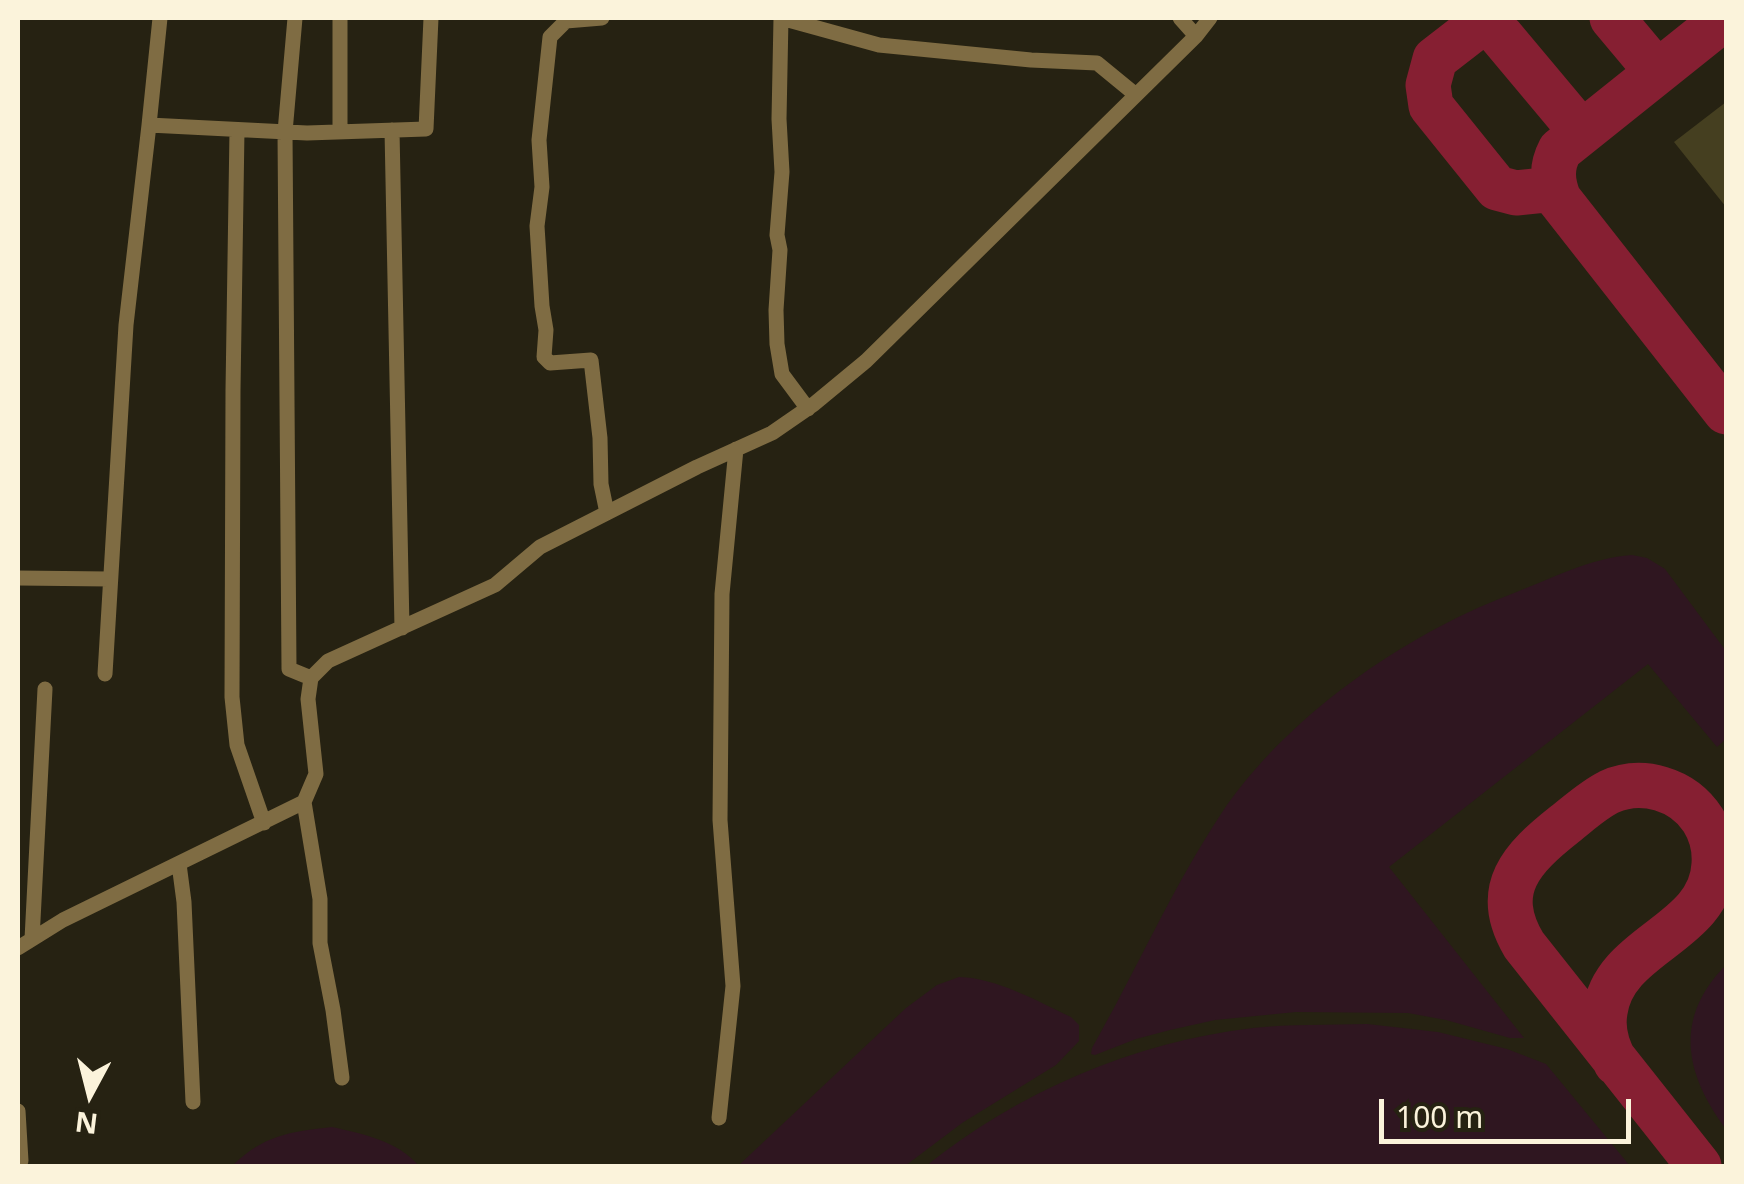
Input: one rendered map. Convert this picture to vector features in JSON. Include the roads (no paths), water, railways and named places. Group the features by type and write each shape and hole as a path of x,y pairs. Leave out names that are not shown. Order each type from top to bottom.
{"street":[{"path":"105,674 126,324 160,18"},
{"path":"296,18 285,132 289,669 312,678"},
{"path":"340,18 340,132"},
{"path":"149,125 285,132 426,128 431,18"},
{"path":"602,18 566,21 550,37 539,140 542,188 537,226 546,330 544,357 550,363 591,360 601,484 607,512"},
{"path":"808,409 782,374 777,344 781,18 879,46 1096,63 1136,95"},
{"path":"1180,18 1196,36"},
{"path":"342,1078 320,943 320,899 304,802 316,774 308,699 312,678 328,661 495,585 540,547 772,433 808,409 866,361 1210,18"},
{"path":"237,130 232,697 237,745 264,823"},
{"path":"392,130 402,628"},
{"path":"719,1118 733,986 720,801 722,594 736,449"},
{"path":"18,578 109,579"},
{"path":"32,939 25,916 45,689"},
{"path":"18,948 64,920 304,802"},
{"path":"179,864 193,1102"},
{"path":"25,916 64,920"},
{"path":"18,1112 21,1160"}]}
